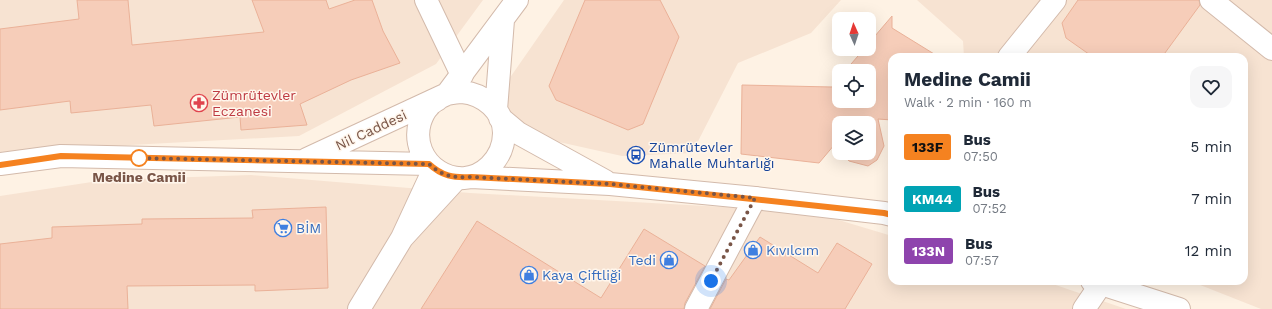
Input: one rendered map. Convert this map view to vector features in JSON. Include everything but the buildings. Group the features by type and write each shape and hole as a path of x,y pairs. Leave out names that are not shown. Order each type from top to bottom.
{"street":[{"path":"426,0 462,75"},
{"path":"443,96 462,75 517,0"},
{"path":"1012,53 1054,0"},
{"path":"1211,0 1272,49"},
{"path":"402,238 464,177 485,170 496,160 502,147 504,132 498,114 502,20"},
{"name":"Nil Caddesi","path":"303,162 443,96 461,92 474,94 486,100 498,114 518,132 610,184"},
{"name":"Nil Caddesi","path":"443,96 428,106 418,129 418,141 422,153 431,166 445,175 610,184"},
{"name":"Nil Caddesi","path":"0,164 61,156 431,166"},
{"path":"359,309 402,238 431,166"},
{"path":"610,184 888,210"},
{"path":"696,309 755,198"},
{"path":"1084,309 1095,285"},
{"path":"1102,285 1179,309"}],"shaded area":[{"path":"0,0 483,0 436,64 299,136 0,152"},
{"path":"564,0 841,0 811,33 738,63 692,153 622,156 550,140 512,118 502,89"},
{"path":"917,0 1272,0 1272,309 1261,309 1200,285 1248,285 1248,53 964,53 963,41"},
{"path":"251,175 470,193 812,212 888,235 888,285 1056,285 1126,309 0,309 0,196 105,180"}],"bus line":[{"name":"133F","path":"0,165 61,156 429,164 434,169 445,175 457,178 471,177 610,184 740,196 888,214"}],"place":[{"name":"Zümrütevler Eczanesi","path":"199,103"},
{"name":"Zümrütevler Mahalle Muhtarlığı","path":"636,155"},
{"name":"Medine Camii","path":"139,158"},
{"name":"BİM","path":"283,228"},
{"name":"Kıvılcım","path":"753,250"},
{"name":"Tedi","path":"669,260"},
{"name":"Kaya Çiftliği","path":"529,275"}],"route":[{"path":"139,158 137,158 429,164 434,169 445,175 457,178 471,177 610,184 755,198 711,281"}]}
